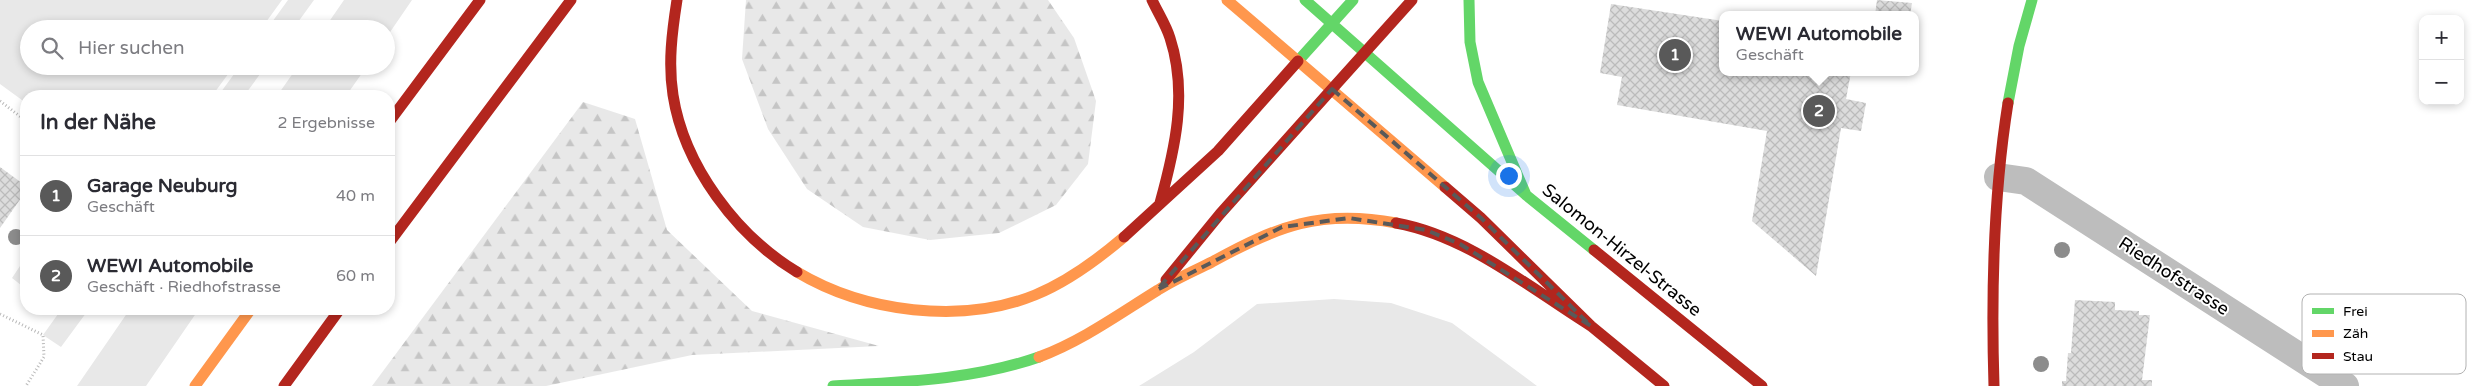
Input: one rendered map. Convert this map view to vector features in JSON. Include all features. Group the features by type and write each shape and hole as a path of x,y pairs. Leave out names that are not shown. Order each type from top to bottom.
{"main road":[{"path":"395,114 480,0"},
{"path":"395,235 572,0"},
{"path":"677,0 672,34 671,78 676,111 690,151 711,188 736,222 765,250 797,273 829,290 864,303 900,310 945,312 991,307 1040,293 1087,268 1126,239 1220,149 1353,0"},
{"path":"1152,0 1170,39 1179,78 1180,118 1174,156 1159,206"},
{"path":"1227,0 1481,218 1592,326 1664,386"},
{"name":"Salomon-Hirzel-Strasse","path":"1305,0 1526,195 1762,386"},
{"path":"1157,290 1220,214 1412,0"},
{"path":"1468,0 1470,42 1478,82 1526,195"},
{"path":"1994,386 1993,259 1998,177 2011,86 2032,0"},
{"path":"834,386 911,382 977,373 1012,365 1079,340 1110,323 1157,290 1248,242 1282,227 1316,220 1368,219 1387,221 1426,230 1460,244 1592,326"},
{"path":"195,386 246,315"},
{"path":"284,386 336,315"}],"street":[{"name":"Riedhofstrasse","path":"1998,177 2026,181 2302,358"},
{"name":"Riedhofstrasse","path":"2326,374 2345,386"}],"path":[{"path":"0,101 20,116"},
{"path":"0,314 43,335 44,357 26,386"}],"highlighted area":[{"path":"1332,89 1481,218 1591,326 1460,244 1426,230 1349,218 1282,227 1157,290"}],"green space":[{"path":"0,0 282,0 268,20 20,20 20,75 227,75 216,90 20,90 20,99 0,84"},
{"path":"288,0 314,0 300,20 274,20"},
{"path":"344,0 412,0 395,25 395,20 330,20"},
{"path":"746,0 1048,0 1074,38 1096,101 1088,164 1056,205 999,233 930,240 863,227 807,189 768,129 742,59"},
{"path":"233,75 259,75 248,90 222,90"},
{"path":"292,75 361,75 350,90 281,90"},
{"path":"583,102 635,119 667,230 752,311 879,346 692,355 546,386 372,386"},
{"path":"20,266 20,284 12,278"},
{"path":"1334,299 1391,303 1452,323 1537,386 1139,386 1194,352 1257,304"},
{"path":"57,315 85,315 61,347 43,335"},
{"path":"126,315 195,315 146,386 77,386"}],"building":[{"path":"1877,0 1912,3 1911,11 1876,11"},
{"path":"1611,4 1719,20 1719,76 1850,76 1846,99 1866,103 1861,131 1841,128 1816,276 1752,221 1767,131 1617,105 1622,77 1600,73"},
{"path":"0,167 20,182 20,200 0,228"},
{"path":"2075,300 2115,302 2115,310 2139,311 2139,315 2150,315 2142,380 2152,380 2152,386 2062,386 2062,381 2066,381 2068,353 2071,353"}],"traffic: fast":[{"path":"1305,0 1526,195 1594,250"},
{"path":"1298,61 1353,0"},
{"path":"1469,0 1470,42 1478,82 1526,195"},
{"path":"2008,103 2019,46 2032,0"},
{"path":"833,386 937,379 989,371 1039,357"}],"traffic: slow":[{"path":"1227,0 1445,187"},
{"path":"1039,357 1055,351 1115,318 1164,286 1235,249 1279,230 1300,224 1345,218 1396,223"},
{"path":"797,272 823,286 852,297 882,305 913,310 976,310 1006,304 1047,290 1081,270 1124,237"},
{"path":"195,386 247,315"}],"traffic: jam":[{"path":"395,114 480,0"},
{"path":"395,235 571,0"},
{"path":"677,0 671,48 671,71 673,95 679,122 689,148 701,173 734,219 775,257 797,272"},
{"path":"1152,0 1170,38 1178,79 1179,100 1175,142 1160,203"},
{"path":"1332,89 1412,0"},
{"path":"1124,237 1218,151 1298,61"},
{"path":"1166,280 1220,214 1332,89"},
{"path":"1994,386 1994,244 1999,174 2008,103"},
{"path":"1445,187 1481,218 1591,326 1664,386"},
{"path":"1396,223 1448,239 1473,251 1498,265 1591,326"},
{"path":"1594,250 1762,386"},
{"path":"284,386 336,315"}],"place":[{"name":"Garage Neuburg","path":"1675,55"},
{"name":"WEWI Automobile","path":"1819,111"}]}
